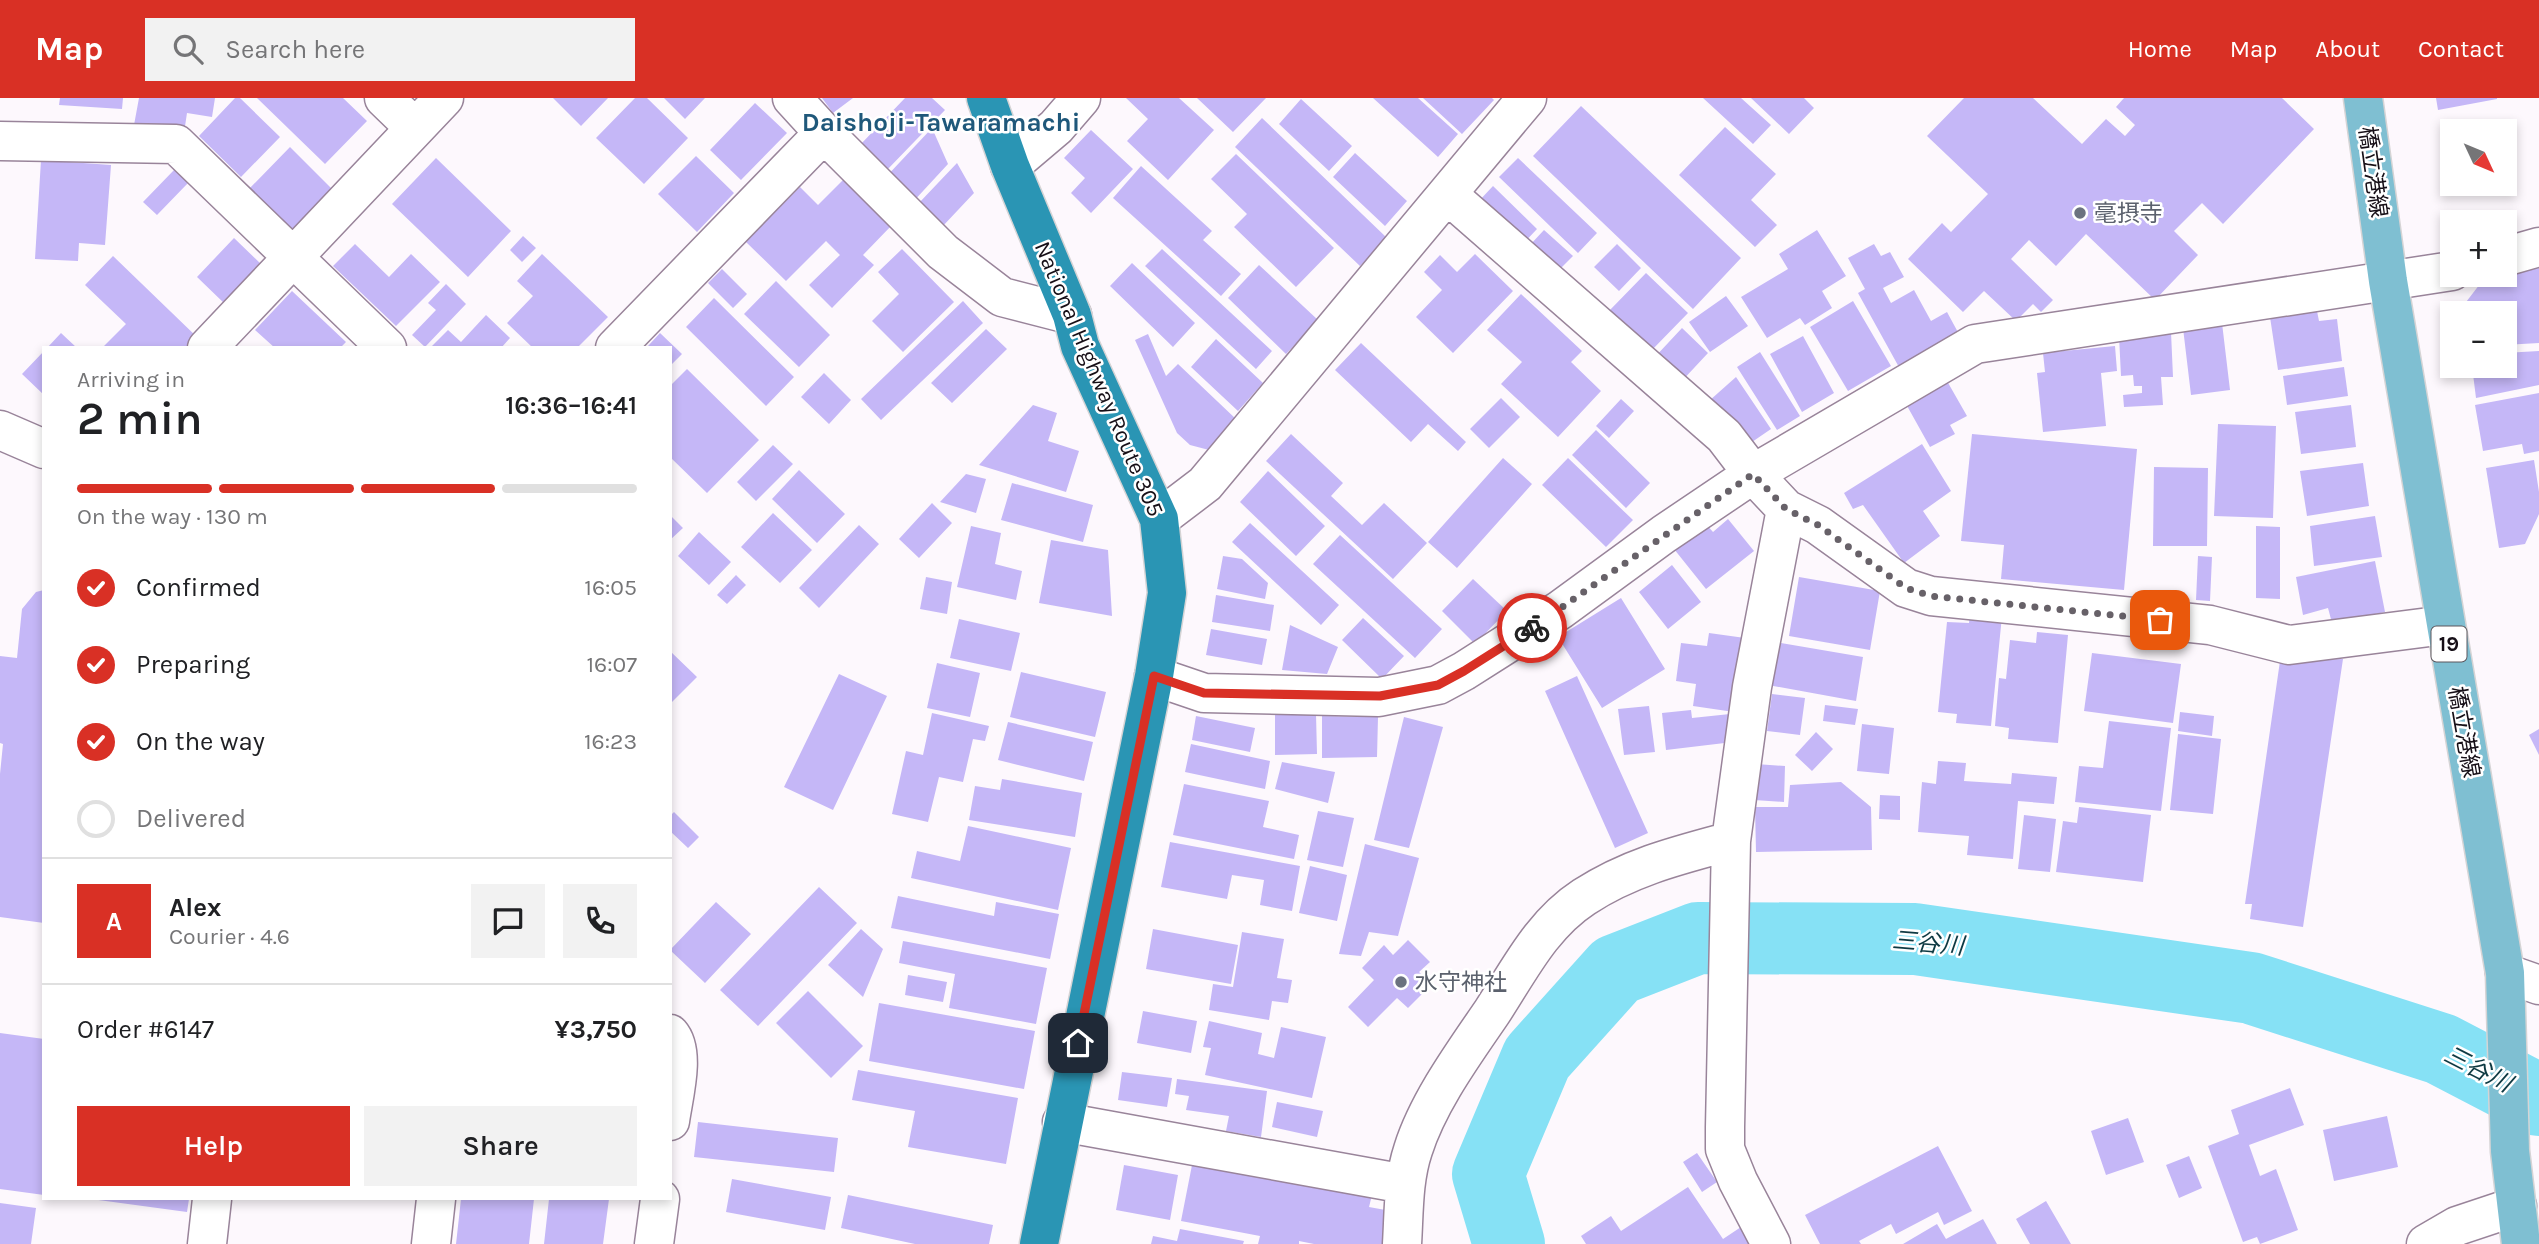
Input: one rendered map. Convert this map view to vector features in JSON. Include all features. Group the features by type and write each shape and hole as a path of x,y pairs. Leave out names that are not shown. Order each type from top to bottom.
{"highway":[{"name":"National Highway Route 305","path":"986,98 1010,166 1072,315 1080,346 1159,519 1167,593 1154,676 1039,1244"}],"main road":[{"name":"橋立港線","path":"2362,98 2388,281 2445,625 2516,988 2510,1152 2521,1244"}],"street":[{"path":"384,98 415,128"},
{"path":"208,346 444,98"},
{"path":"792,98 943,252 1002,297 1072,315"},
{"path":"1010,166 1056,127 1081,98"},
{"path":"1159,519 1205,484 1527,98"},
{"path":"617,346 824,133"},
{"path":"0,141 176,144 385,346"},
{"path":"1447,194 1724,436 1753,474 1786,509 1818,525 1906,588 1931,596 2210,625 2289,645 2445,625"},
{"path":"2517,253 2539,247"},
{"path":"1154,676 1204,693 1380,696 1438,685 1560,610 1664,534 1753,474 1975,344 2440,273"},
{"path":"0,430 42,448"},
{"path":"1771,1244 1738,1181 1725,1149 1725,1127 1731,851 1752,687 1786,509"},
{"path":"1402,1244 1405,1184 1413,1149 1428,1115 1522,961 1549,927 1581,899 1619,876 1671,858 1731,851"},
{"path":"672,1036 679,1055 672,1106"},
{"path":"1062,1122 1405,1184"},
{"path":"207,1244 212,1200"},
{"path":"431,1244 436,1200"},
{"path":"654,1244 660,1200"},
{"path":"2426,1244 2457,1226 2516,1206"}],"building":[{"path":"60,98 123,98 122,109 59,105"},
{"path":"139,98 215,98 212,117 187,113 184,133 134,125"},
{"path":"235,98 240,98 280,137 241,177 199,136"},
{"path":"257,98 343,98 367,121 325,164"},
{"path":"553,98 608,98 581,126"},
{"path":"635,98 647,98 688,138 644,184 596,138"},
{"path":"664,98 705,98 685,119"},
{"path":"822,98 853,98 833,113"},
{"path":"905,98 932,98 945,110 886,171 860,145"},
{"path":"1126,98 1179,98 1214,130 1168,180 1127,141 1148,119"},
{"path":"1197,98 1266,98 1233,132"},
{"path":"1373,98 1418,98 1458,134 1438,157"},
{"path":"1423,98 1492,98 1494,100 1462,134"},
{"path":"1703,98 1741,98 1771,125 1753,144"},
{"path":"1751,98 1804,98 1814,108 1789,134"},
{"name":"毫摂寺","path":"1964,98 2033,98 2082,144 2106,119 2125,136 2135,125 2116,107 2124,98 2282,98 2314,129 2223,224 2202,203 2174,231 2198,255 2155,300 2086,234 2056,266 2029,240 2011,259 2053,300 2041,312 2033,304 2016,321 1984,291 1963,312 1908,259 1942,223 1951,232 1988,194 1927,136"},
{"path":"2436,98 2497,98 2497,99 2438,110"},
{"path":"1301,99 1352,146 1329,171 1279,124"},
{"path":"755,103 787,133 741,180 710,150"},
{"path":"1581,106 1741,258 1693,309 1533,156"},
{"path":"1262,118 1387,238 1360,266 1235,147"},
{"path":"1725,127 1776,174 1751,200 1777,225 1755,247 1679,175"},
{"path":"932,128 948,164 911,204 884,179"},
{"path":"1091,130 1133,169 1091,213 1071,193 1085,178 1064,158"},
{"path":"290,147 333,190 293,231 249,189"},
{"path":"1355,153 1407,201 1385,226 1333,177"},
{"path":"1236,154 1334,248 1296,287 1234,227 1247,214 1211,179"},
{"path":"696,156 734,193 697,232 658,194"},
{"path":"436,158 511,231 468,277 392,204"},
{"path":"1518,158 1597,233 1578,253 1499,177"},
{"path":"41,160 111,165 105,245 79,243 78,261 35,259"},
{"path":"957,163 974,193 942,227 918,204"},
{"path":"1141,166 1212,231 1203,240 1241,274 1221,296 1113,198"},
{"path":"175,169 189,182 157,215 143,202"},
{"path":"844,179 892,225 863,255 874,265 832,308 809,285 840,255 826,241 786,281 746,242 800,187 818,205"},
{"path":"1493,186 1537,229 1522,245 1478,202"},
{"path":"1544,230 1573,256 1557,272 1529,246"},
{"path":"1817,230 1846,276 1822,291 1832,308 1805,325 1800,318 1767,338 1741,297 1788,269 1779,254"},
{"path":"523,236 536,248 522,262 510,250"},
{"path":"234,238 263,266 226,305 197,277"},
{"path":"355,244 389,277 411,254 440,282 396,326 333,266"},
{"path":"1617,244 1641,268 1619,291 1594,267"},
{"path":"1874,244 1881,256 1890,252 1904,277 1883,288 1891,303 1914,290 1931,321 1947,312 1960,336 1900,369 1858,293 1865,289 1848,258"},
{"path":"902,249 954,302 903,352 872,321 899,294 878,272"},
{"path":"1162,249 1272,351 1256,369 1145,266"},
{"path":"542,254 608,317 579,346 531,346 507,323 533,296 517,281"},
{"path":"1475,254 1513,291 1453,353 1416,317 1442,290 1424,272 1440,255 1457,272"},
{"path":"113,256 199,339 192,346 104,346 126,324 85,285"},
{"path":"1132,263 1195,323 1173,347 1110,286"},
{"path":"1259,265 1318,320 1286,354 1228,298"},
{"path":"2539,268 2539,343 2517,344 2517,301 2467,301 2478,287 2517,287 2517,273"},
{"path":"722,269 747,294 733,308 708,283"},
{"path":"1646,273 1688,313 1650,352 1609,311"},
{"path":"776,281 830,335 799,367 744,314"},
{"path":"446,284 466,304 424,346 412,335 436,310 428,303"},
{"path":"292,291 346,342 342,346 273,346 255,330"},
{"path":"1521,294 1582,351 1571,362 1601,391 1558,437 1501,384 1522,362 1487,330"},
{"path":"1726,296 1748,326 1710,352 1689,322"},
{"path":"714,298 794,377 766,406 686,327"},
{"path":"963,301 983,323 881,420 861,399"},
{"path":"1853,301 1891,366 1848,391 1810,327"},
{"path":"2317,311 2319,321 2337,319 2342,361 2278,370 2270,317"},
{"path":"486,315 510,338 503,346 432,346 448,330 461,342"},
{"path":"2222,323 2230,390 2191,395 2183,328"},
{"path":"1682,328 1708,353 1680,383 1654,358"},
{"path":"986,329 1007,349 952,403 931,383"},
{"path":"2171,332 2173,377 2161,377 2163,405 2124,407 2123,395 2142,393 2142,386 2134,386 2133,375 2121,376 2119,336"},
{"path":"61,333 75,346 49,346"},
{"path":"660,333 682,354 672,364 672,346 648,346"},
{"path":"1148,334 1166,376 1178,364 1237,420 1209,450 1190,445 1177,433 1135,340"},
{"path":"1803,336 1834,393 1802,412 1770,354"},
{"path":"1216,339 1263,383 1238,411 1191,367"},
{"path":"1361,343 1466,442 1458,451 1428,424 1411,442 1335,370"},
{"path":"2115,346 2117,371 2101,373 2106,426 2043,432 2037,373 2045,372 2043,353"},
{"path":"2539,351 2539,385 2476,398 2474,378 2517,378 2517,352"},
{"path":"1760,352 1800,416 1777,430 1737,367"},
{"path":"42,353 42,393 22,374"},
{"path":"2344,367 2348,396 2287,405 2283,376"},
{"path":"687,369 759,440 707,493 672,459 672,384"},
{"path":"824,373 851,400 829,424 801,397"},
{"path":"1736,377 1771,429 1752,442 1709,401"},
{"path":"1947,381 1967,416 1950,425 1955,434 1930,447 1906,404"},
{"path":"2539,393 2539,451 2524,454 2522,444 2483,451 2475,405"},
{"path":"1501,398 1520,417 1489,448 1470,429"},
{"path":"1621,399 1634,411 1609,438 1596,426"},
{"path":"1033,405 1057,413 1048,441 1079,451 1066,492 979,465"},
{"path":"2351,405 2356,447 2301,454 2295,412"},
{"path":"2218,424 2276,426 2273,518 2214,516"},
{"path":"1596,430 1650,483 1626,508 1572,455"},
{"path":"1291,434 1343,483 1331,496 1362,525 1384,503 1427,543 1393,579 1266,461"},
{"path":"1972,434 2137,449 2124,590 2001,579 2004,545 1961,541"},
{"path":"1922,444 1951,491 1923,511 1940,536 1904,563 1863,505 1853,509 1844,493"},
{"path":"773,445 793,464 756,501 737,482"},
{"path":"1503,458 1532,484 1457,568 1428,542"},
{"path":"1568,458 1633,520 1606,547 1542,485"},
{"path":"2534,460 2539,514 2525,544 2499,548 2486,468"},
{"path":"2363,463 2369,506 2307,516 2300,471"},
{"path":"2154,467 2208,468 2207,546 2153,546"},
{"path":"799,470 845,514 817,543 772,499"},
{"path":"1268,471 1325,526 1296,556 1240,502"},
{"path":"966,474 986,479 976,513 940,502"},
{"path":"1012,483 1093,505 1083,542 1001,520"},
{"path":"932,503 952,523 919,558 899,539"},
{"path":"773,513 812,550 780,583 741,547"},
{"path":"2375,516 2382,557 2314,566 2310,526"},
{"path":"672,517 683,528 672,538"},
{"path":"1728,519 1754,551 1706,589 1674,549 1705,523 1713,532"},
{"path":"1250,523 1339,605 1321,625 1232,542"},
{"path":"859,525 879,544 819,608 799,588"},
{"path":"971,526 1001,533 995,564 1022,571 1016,600 957,587"},
{"path":"2256,526 2280,527 2280,599 2256,598"},
{"path":"699,532 731,562 709,585 678,556"},
{"path":"1340,535 1442,629 1415,658 1313,564"},
{"path":"1051,540 1108,550 1112,616 1039,603"},
{"path":"1223,556 1242,559 1268,583 1265,599 1217,589"},
{"path":"2198,556 2212,557 2210,601 2196,600"},
{"path":"2375,561 2385,612 2332,623 2328,608 2303,615 2296,577"},
{"path":"1672,565 1701,602 1668,629 1639,592"},
{"path":"736,575 746,585 727,604 717,595"},
{"path":"926,577 952,582 947,614 920,609"},
{"path":"1799,577 1880,591 1870,650 1789,636"},
{"path":"1473,579 1507,611 1475,644 1442,611"},
{"path":"42,590 42,923 0,917 0,774 3,744 0,743 0,656 17,658 22,609 36,592"},
{"path":"1216,595 1274,605 1270,631 1212,622"},
{"path":"1621,598 1665,669 1602,708 1558,637"},
{"path":"1970,613 2002,616 1991,726 1956,723 1957,714 1938,712 1947,622 1969,623"},
{"path":"1363,618 1404,656 1382,679 1342,640"},
{"path":"959,619 1020,633 1011,671 950,658"},
{"path":"1290,625 1338,647 1327,674 1282,670"},
{"path":"1211,629 1267,639 1262,665 1206,655"},
{"path":"2037,632 2068,635 2058,743 2008,739 2009,728 1995,726 1999,678 2006,679 2010,640 2036,643"},
{"path":"1709,633 1745,638 1734,712 1693,706 1696,684 1676,681 1681,643 1707,646"},
{"path":"1775,642 1863,657 1856,701 1768,685"},
{"path":"672,653 697,677 672,702"},
{"path":"2092,653 2181,664 2173,723 2084,711"},
{"path":"2343,659 2303,927 2250,919 2252,904 2245,904 2280,661"},
{"path":"937,663 980,673 970,717 927,708"},
{"path":"1021,672 1106,692 1095,737 1010,717"},
{"path":"839,674 887,696 833,810 784,787"},
{"path":"1577,676 1648,833 1615,848 1545,691"},
{"path":"1772,694 1805,698 1800,735 1767,731"},
{"path":"1825,705 1858,709 1855,725 1823,721"},
{"path":"1649,706 1655,752 1624,755 1618,709"},
{"path":"1691,710 1692,718 1730,714 1733,742 1666,750 1662,713"},
{"path":"2180,712 2214,716 2212,736 2178,731"},
{"path":"932,713 989,726 985,741 973,739 963,782 939,777 928,822 892,814 906,751 923,755"},
{"path":"1275,714 1316,714 1317,754 1275,755"},
{"path":"1196,716 1255,728 1250,752 1192,740"},
{"path":"1322,716 1378,717 1377,757 1322,758"},
{"path":"1404,717 1443,727 1409,848 1374,840"},
{"path":"2109,721 2171,728 2161,811 2075,802 2079,766 2103,768"},
{"path":"1008,722 1093,742 1084,781 998,760"},
{"path":"1862,724 1894,728 1889,774 1857,771"},
{"path":"2539,729 2539,755 2529,735"},
{"path":"1816,732 1833,749 1812,771 1795,755"},
{"path":"2178,734 2221,739 2213,814 2170,810"},
{"path":"1191,744 1270,761 1265,789 1185,772"},
{"path":"1938,761 1966,763 1964,781 2011,784 2012,773 2057,777 2054,804 2018,801 2013,859 1967,855 1969,836 1918,832 1922,782 1936,784"},
{"path":"1282,762 1335,772 1328,803 1275,789"},
{"path":"1756,764 1785,766 1784,802 1754,800"},
{"path":"1002,779 1082,793 1075,837 969,820 975,786 1000,790"},
{"path":"1841,782 1871,807 1872,850 1756,852 1755,807 1788,807 1790,785"},
{"path":"1184,784 1269,801 1263,827 1299,835 1294,859 1173,835"},
{"path":"1880,795 1900,796 1900,820 1879,819"},
{"path":"2079,807 2151,815 2143,882 2056,872 2063,821 2077,823"},
{"path":"1318,811 1354,818 1343,867 1307,860"},
{"path":"674,812 699,837 688,848 672,833"},
{"path":"2024,815 2056,819 2050,872 2018,869"},
{"path":"968,826 1071,848 1058,910 911,878 917,851 960,861"},
{"path":"1170,842 1300,866 1292,911 1260,905 1264,880 1232,875 1227,899 1161,887"},
{"path":"1365,844 1419,858 1398,936 1369,932 1361,956 1339,954"},
{"path":"1310,866 1347,875 1337,921 1299,913"},
{"path":"819,887 857,923 758,1026 720,990"},
{"path":"898,896 994,916 996,902 1059,914 1050,959 891,928"},
{"path":"716,902 751,934 705,983 672,952 672,948"},
{"path":"861,929 883,949 863,997 828,965"},
{"path":"1153,929 1238,945 1231,984 1146,969"},
{"path":"1242,932 1284,939 1277,978 1292,980 1288,1003 1272,1001 1269,1020 1209,1010 1213,984 1233,987"},
{"name":"水守神社","path":"1408,940 1430,962 1419,972 1432,984 1408,1008 1397,998 1368,1027 1348,1007 1374,980 1362,968 1384,945 1393,955"},
{"path":"903,941 1047,968 1036,1024 949,1008 955,974 899,963"},
{"path":"908,975 947,982 943,1002 905,995"},
{"path":"808,991 863,1046 831,1078 776,1023"},
{"path":"879,1003 1035,1031 1024,1089 869,1061"},
{"path":"1143,1011 1197,1021 1191,1053 1137,1043"},
{"path":"1209,1021 1262,1033 1258,1054 1274,1058 1281,1027 1326,1037 1312,1098 1205,1075 1211,1048 1203,1047"},
{"path":"0,1033 42,1039 42,1195 0,1189"},
{"path":"858,1070 1018,1098 1006,1164 908,1147 915,1111 852,1100"},
{"path":"1122,1072 1172,1078 1167,1107 1118,1100"},
{"path":"1177,1079 1267,1091 1261,1137 1226,1131 1229,1116 1186,1110 1189,1096 1175,1094"},
{"path":"2290,1088 2304,1125 2249,1145 2260,1176 2276,1169 2298,1230 2260,1244 2257,1237 2243,1242 2208,1146 2239,1134 2231,1110"},
{"path":"1277,1102 1323,1111 1317,1137 1272,1127"},
{"path":"2387,1116 2398,1167 2334,1181 2323,1130"},
{"path":"2128,1118 2144,1162 2106,1175 2091,1131"},
{"path":"698,1122 838,1138 834,1172 694,1157"},
{"path":"1938,1146 1972,1211 1944,1225 1938,1212 1896,1234 1891,1224 1859,1241 1861,1244 1820,1244 1805,1215"},
{"path":"1697,1153 1717,1182 1702,1192 1683,1162"},
{"path":"2189,1156 2202,1188 2179,1198 2166,1165"},
{"path":"1193,1160 1372,1195 1369,1207 1391,1211 1384,1244 1314,1244 1299,1241 1299,1244 1258,1244 1260,1236 1181,1221"},
{"path":"1124,1165 1178,1175 1170,1220 1116,1210"},
{"path":"732,1179 831,1197 825,1230 726,1212"},
{"path":"1688,1187 1723,1239 1744,1225 1756,1244 1586,1244 1581,1236 1611,1216 1621,1231"},
{"path":"848,1195 993,1225 989,1244 915,1244 841,1228"},
{"path":"98,1200 189,1200 187,1212"},
{"path":"461,1200 534,1200 529,1244 456,1244"},
{"path":"549,1200 609,1200 603,1244 544,1244"},
{"path":"2046,1201 2071,1244 2030,1244 2016,1219"},
{"path":"0,1203 36,1208 31,1244 0,1244"},
{"path":"1983,1219 1997,1244 1903,1244 1937,1224 1946,1239"},
{"path":"1180,1229 1244,1241 1243,1244 1151,1244 1153,1236 1177,1241"}],"waterway":[{"name":"三谷川","path":"1509,1244 1488,1174 1537,1058 1616,970 1698,938 1915,939 2251,988 2441,1049 2539,1100"}],"way so far":[{"path":"1532,628 1753,474 1786,509 1818,525 1906,588 1931,596 2160,620"}],"place":[{"name":"毫摂寺","path":"2080,213"},
{"name":"水守神社","path":"1401,982"}],"district":[{"name":"Daishoji-Tawaramachi","path":"941,122"}],"route":[{"path":"1078,1043 1154,676 1204,693 1380,696 1438,685 1532,628"}]}
